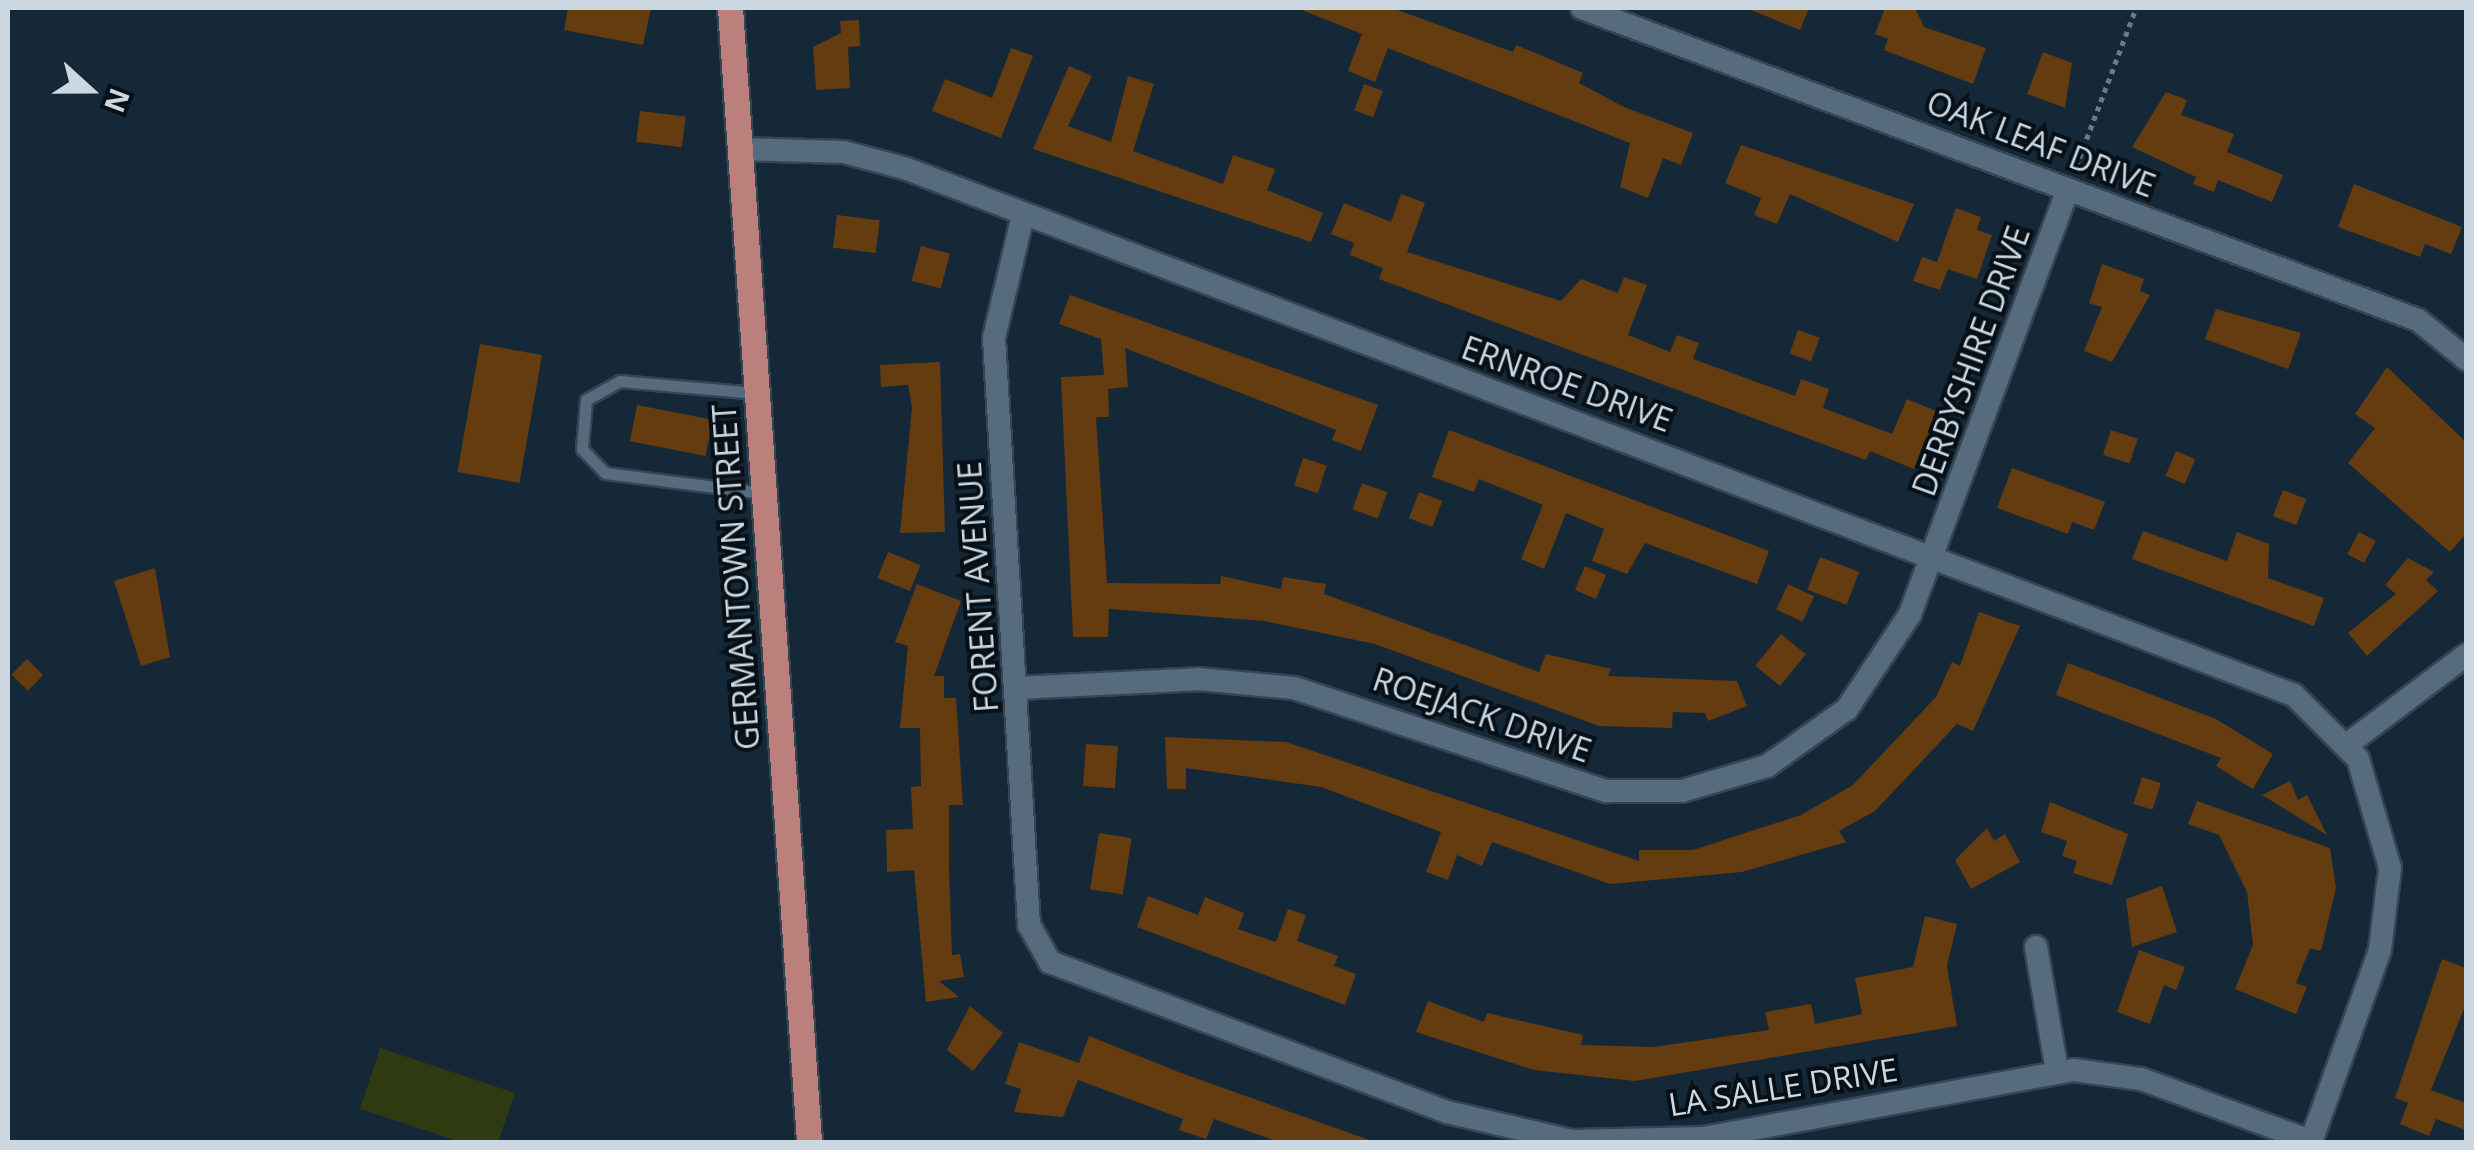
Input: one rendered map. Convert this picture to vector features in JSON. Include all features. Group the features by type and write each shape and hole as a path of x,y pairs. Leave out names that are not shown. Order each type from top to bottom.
{"main road":[{"name":"GERMANTOWN STREET","path":"730,8 809,1142"}],"street":[{"name":"OAK LEAF DRIVE","path":"1582,8 2418,320 2466,359"},
{"name":"ERNROE DRIVE","path":"739,149 869,157 1934,556 2294,696 2348,744"},
{"name":"DERBYSHIRE DRIVE","path":"1934,556 2068,189"},
{"name":"FORENT AVENUE","path":"1023,215 994,338 1018,688 1029,925 1042,955"},
{"name":"ROEJACK DRIVE","path":"1018,688 1262,682 1324,695 1581,786 1682,791 1767,766 1829,726 1876,672 1934,556"},
{"path":"2312,1142 2389,910 2384,827 2348,744 2466,655"},
{"path":"2036,947 2058,1072"},
{"name":"LA SALLE DRIVE","path":"1042,955 1521,1132 1639,1140 1776,1134 2058,1072 2141,1079 2312,1142"}],"lane":[{"path":"756,393 620,380 586,400 582,449 606,473 762,493"}],"path":[{"path":"2068,189 2136,8"}],"green space":[{"path":"380,1048 515,1093 498,1142 461,1142 360,1109"}],"building":[{"path":"568,8 651,8 643,45 564,30"},
{"path":"1297,8 1392,8 1513,52 1516,45 1583,73 1579,83 1624,107 1693,133 1681,165 1663,158 1648,198 1620,187 1630,143 1388,48 1375,82 1348,71 1362,34"},
{"path":"1746,8 1809,8 1800,30"},
{"path":"1885,8 1915,8 1924,27 1986,48 1973,84 1884,50 1888,39 1875,34"},
{"path":"859,20 860,46 848,47 850,88 816,90 813,47 841,33 840,21"},
{"path":"1011,48 1033,56 1001,138 932,111 945,79 992,98"},
{"path":"2043,52 2072,63 2065,108 2027,94"},
{"path":"1069,66 1092,76 1068,126 1111,142 1128,76 1154,84 1133,151 1223,184 1233,155 1275,169 1267,190 1323,213 1311,242 1033,149"},
{"path":"1364,84 1383,91 1373,117 1354,110"},
{"path":"2166,92 2187,100 2181,115 2234,134 2227,152 2283,175 2272,202 2218,180 2214,192 2193,184 2196,177 2132,147"},
{"path":"640,111 686,117 682,147 636,142"},
{"path":"1741,145 1914,204 1898,242 1790,194 1777,224 1754,215 1761,198 1725,183"},
{"path":"2354,184 2462,227 2451,254 2425,244 2420,257 2338,227"},
{"path":"1401,194 1425,203 1407,252 1561,301 1581,279 1618,293 1624,277 1647,285 1628,335 1670,352 1677,335 1699,343 1693,359 1795,396 1801,379 1829,389 1823,408 1892,434 1907,399 1938,412 1914,469 1870,451 1866,460 1379,279 1383,268 1350,255 1354,243 1331,234 1344,203 1391,222"},
{"path":"1956,208 1981,217 1977,230 1992,235 1977,279 1948,269 1940,290 1913,281 1922,257 1937,262"},
{"path":"837,215 880,220 876,253 833,248"},
{"path":"921,246 950,254 941,289 912,281"},
{"path":"2102,264 2144,279 2140,291 2150,295 2112,362 2084,351 2102,307 2089,303"},
{"path":"1070,295 1378,405 1361,451 1332,440 1336,430 1125,348 1128,387 1108,389 1109,417 1096,417 1107,583 1220,584 1221,576 1281,589 1283,577 1326,584 1324,594 1539,672 1546,654 1611,669 1608,676 1737,681 1747,706 1708,721 1705,713 1673,712 1672,728 1599,726 1375,644 1264,621 1109,609 1108,637 1073,637 1061,377 1104,375 1101,339 1059,324"},
{"path":"2216,309 2301,333 2288,369 2205,339"},
{"path":"1798,330 1820,338 1811,361 1789,353"},
{"path":"480,344 542,355 519,483 457,472"},
{"path":"940,362 945,532 900,533 912,407 908,385 881,387 880,365"},
{"path":"2387,367 2466,442 2466,534 2450,552 2348,463 2375,428 2355,414"},
{"path":"637,405 713,420 706,456 630,441"},
{"path":"1449,430 1769,551 1757,584 1645,543 1627,574 1592,561 1604,529 1566,513 1544,569 1521,559 1543,505 1479,479 1474,492 1432,477"},
{"path":"2111,430 2138,439 2130,463 2103,455"},
{"path":"2176,451 2195,459 2185,484 2165,476"},
{"path":"1303,458 1327,466 1318,493 1294,486"},
{"path":"2012,468 2105,502 2094,530 2072,522 2068,534 1997,508"},
{"path":"1362,483 1387,492 1378,519 1352,509"},
{"path":"2283,490 2306,499 2296,525 2273,516"},
{"path":"1419,492 1442,501 1432,527 1409,518"},
{"path":"2143,531 2227,561 2237,532 2269,544 2268,578 2324,598 2314,626 2132,559"},
{"path":"2359,532 2376,541 2364,563 2347,554"},
{"path":"888,552 920,565 910,591 878,578"},
{"path":"1820,557 1859,572 1847,605 1807,590"},
{"path":"2408,558 2434,572 2426,580 2438,591 2367,656 2348,633 2396,594 2385,585"},
{"path":"1585,566 1606,575 1596,599 1575,590"},
{"path":"155,568 170,657 141,666 114,581"},
{"path":"917,584 961,601 934,676 944,676 944,698 956,698 963,805 949,805 949,869 952,955 960,954 964,977 939,981 959,997 926,1002 914,870 887,872 886,830 913,829 911,787 921,786 920,728 900,728 908,646 895,642"},
{"path":"1788,584 1814,596 1802,622 1776,609"},
{"path":"1979,612 2020,626 1973,731 1957,724 1875,811 1839,831 1846,842 1742,872 1610,884 1492,842 1482,866 1457,855 1448,880 1426,872 1441,832 1321,787 1186,768 1186,789 1167,789 1165,737 1286,742 1639,861 1639,850 1693,850 1801,815 1853,785 1936,697 1952,662 1960,666"},
{"path":"1781,634 1806,654 1780,686 1755,666"},
{"path":"27,659 43,675 28,691 11,675"},
{"path":"2068,663 2216,719 2273,754 2253,789 2216,766 2221,758 2056,695"},
{"path":"1086,744 1118,746 1115,788 1083,786"},
{"path":"2142,777 2161,783 2152,810 2133,804"},
{"path":"2290,781 2298,800 2307,795 2327,835 2262,795"},
{"path":"2197,801 2330,848 2336,888 2321,951 2310,948 2296,983 2307,987 2296,1014 2235,989 2253,945 2247,892 2219,835 2188,824"},
{"path":"2050,802 2128,834 2112,885 2073,873 2077,861 2062,856 2067,841 2041,832"},
{"path":"1987,828 1994,841 2005,834 2020,862 1971,889 1955,860"},
{"path":"1099,833 1132,838 1123,894 1090,889"},
{"path":"2162,886 2177,932 2132,947 2126,899"},
{"path":"1148,896 1198,915 1205,897 1244,913 1238,929 1276,942 1288,909 1306,915 1297,941 1338,956 1334,966 1356,974 1345,1005 1137,927"},
{"path":"1925,916 1957,924 1947,966 1957,1026 1635,1081 1534,1070 1416,1032 1428,1001 1484,1022 1487,1013 1583,1035 1581,1045 1654,1047 1769,1030 1765,1012 1811,1004 1815,1024 1862,1014 1855,978 1913,967"},
{"path":"2139,950 2185,967 2176,990 2164,985 2150,1024 2117,1012"},
{"path":"2442,959 2466,968 2466,1004 2431,1090 2466,1103 2466,1130 2436,1119 2429,1136 2400,1124 2408,1103 2395,1098"},
{"path":"970,1006 1003,1033 973,1071 947,1050"},
{"path":"1089,1036 1375,1142 1279,1142 1214,1119 1206,1139 1179,1130 1183,1119 1078,1080 1063,1117 1014,1112 1021,1089 1005,1084 1019,1042 1079,1063"}]}
